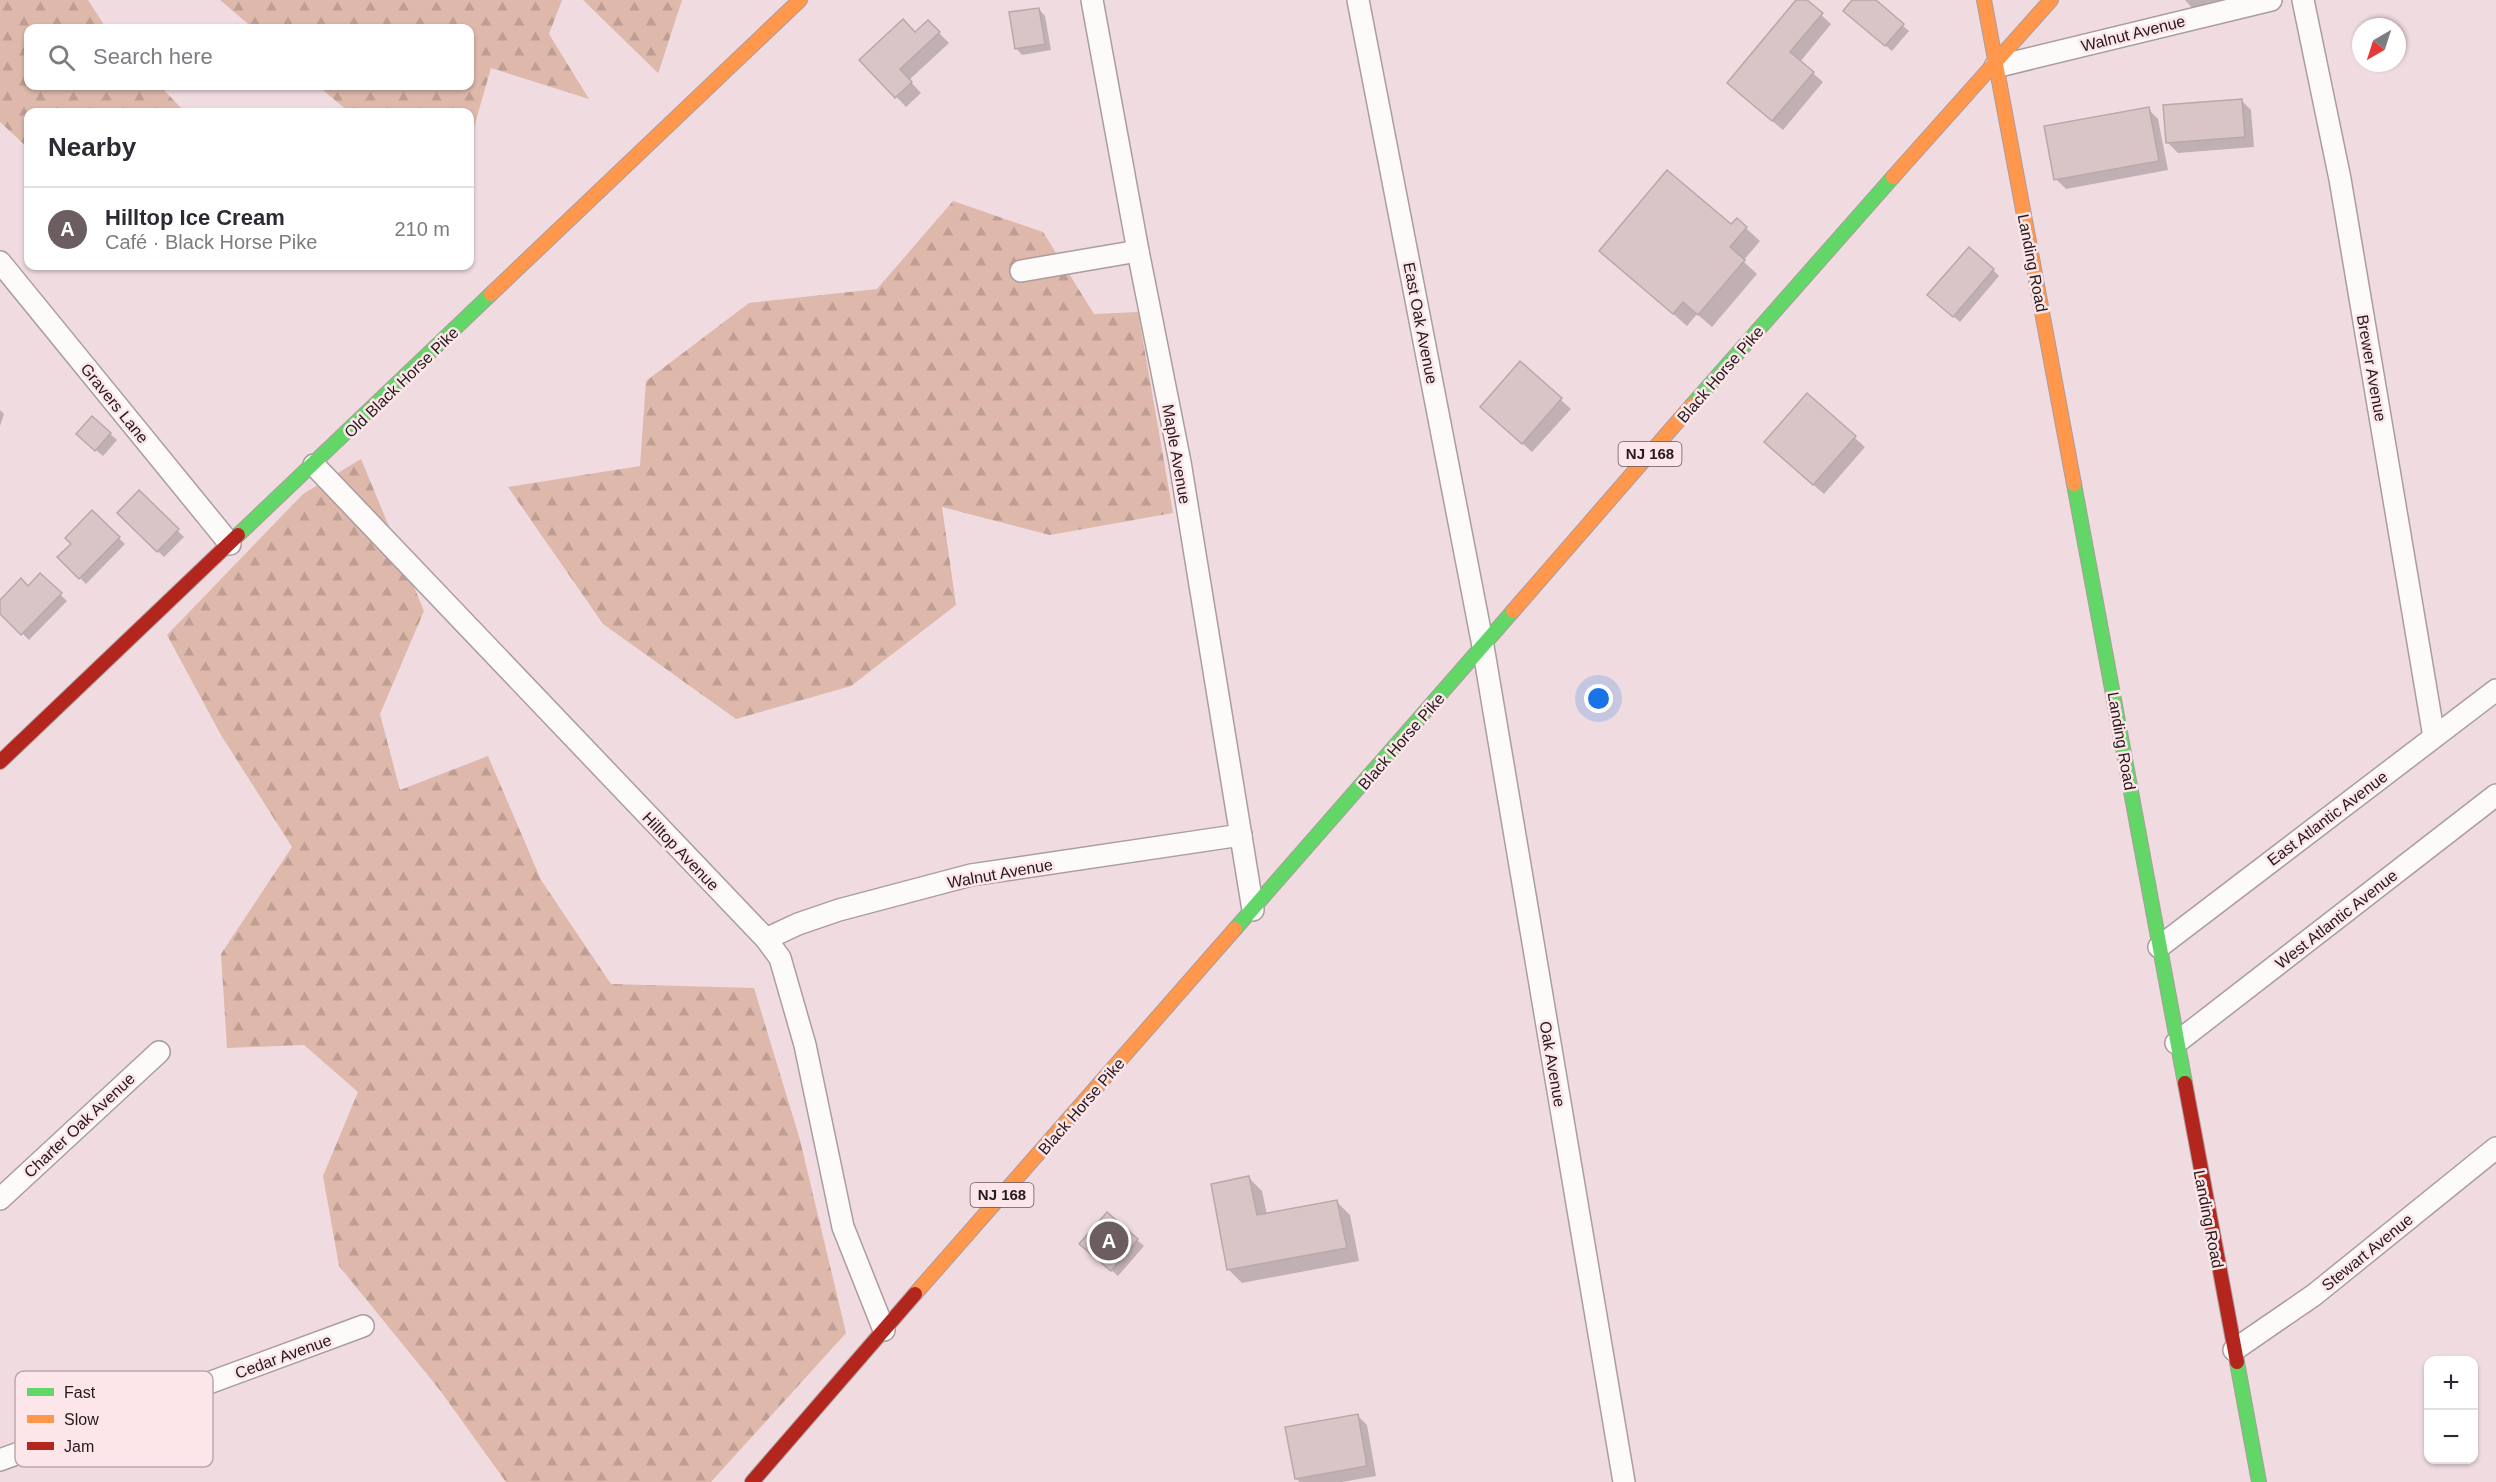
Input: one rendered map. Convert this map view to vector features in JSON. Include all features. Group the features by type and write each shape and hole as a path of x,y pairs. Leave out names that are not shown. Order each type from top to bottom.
{"street":[{"name":"Old Black Horse Pike","path":"0,762 800,0"},
{"name":"Maple Avenue","path":"1092,0 1180,462 1253,910"},
{"name":"East Oak Avenue","path":"1358,0 1483,646"},
{"name":"Landing Road","path":"1984,0 2259,1482"},
{"name":"Black Horse Pike","path":"752,1482 1814,265 1995,66 2051,0"},
{"name":"Walnut Avenue","path":"1995,66 2271,0"},
{"name":"Brewer Avenue","path":"2303,0 2340,179 2434,737"},
{"path":"1021,271 1138,251"},
{"name":"Gravers Lane","path":"0,262 230,544"},
{"name":"Hilltop Avenue","path":"314,465 766,939 780,958 805,1045 843,1227 884,1330"},
{"name":"Oak Avenue","path":"1483,646 1624,1482"},
{"name":"East Atlantic Avenue","path":"2159,946 2496,690"},
{"name":"West Atlantic Avenue","path":"2176,1043 2496,795"},
{"name":"Walnut Avenue","path":"766,939 798,924 839,910 971,875 1241,835"},
{"name":"Charter Oak Avenue","path":"0,1199 159,1052"},
{"name":"Stewart Avenue","path":"2234,1350 2314,1295 2496,1148"},
{"name":"Cedar Avenue","path":"213,1381 363,1326"},
{"name":"Cedar Avenue","path":"0,1460 15,1454"}],"green space":[{"path":"0,0 88,0 103,24 24,24 24,90 164,90 181,108 24,108 24,144 0,122"},
{"path":"220,0 562,0 549,34 589,99 491,68 474,127 474,108 344,108 323,90 474,90 474,24 248,24"},
{"path":"583,0 682,0 658,74 658,73"},
{"path":"953,201 1043,232 1094,314 1138,312 1173,513 1050,535 942,507 956,605 851,686 736,719 603,624 508,487 640,466 646,381 749,303 877,289"},
{"path":"361,459 424,611 380,714 400,790 488,756 541,880 611,984 754,988 800,1140 846,1333 711,1482 506,1482 439,1389 339,1266 323,1176 358,1092 304,1045 227,1048 221,954 292,847 221,735 167,635 303,494"}],"building":[{"path":"1796,0 1807,0 1823,13 1790,52 1814,72 1772,121 1727,83"},
{"path":"1852,0 1876,0 1904,24 1885,46 1843,11"},
{"path":"1039,8 1045,44 1015,49 1009,12"},
{"path":"903,19 915,32 928,20 940,32 900,69 912,82 895,98 859,60"},
{"path":"2242,99 2245,137 2166,143 2163,105"},
{"path":"2149,107 2159,161 2054,180 2044,126"},
{"path":"1667,170 1731,224 1737,218 1747,227 1730,247 1745,260 1698,315 1683,302 1673,314 1599,251"},
{"path":"1969,247 1994,269 1953,317 1927,295"},
{"path":"1520,361 1562,398 1522,444 1480,407"},
{"path":"1807,393 1856,436 1813,485 1764,442"},
{"path":"92,416 111,433 95,451 76,434"},
{"path":"139,490 179,529 157,552 117,513"},
{"path":"92,510 120,537 79,579 57,557 71,544 65,538"},
{"path":"40,573 62,593 21,635 0,614 0,600 21,578 28,586"},
{"path":"1249,1176 1257,1215 1337,1200 1347,1248 1227,1270 1211,1184"},
{"path":"1107,1212 1138,1239 1111,1271 1079,1244"},
{"path":"1358,1414 1367,1466 1295,1479 1285,1427"}],"traffic: fast":[{"path":"1692,405 1893,177"},
{"path":"238,535 491,294"},
{"path":"2074,484 2185,1083"},
{"path":"1235,929 1513,611"},
{"path":"2237,1362 2259,1482"}],"traffic: slow":[{"path":"491,294 800,0"},
{"path":"1984,0 2074,484"},
{"path":"1893,177 2051,0"},
{"path":"1513,611 1692,405"},
{"path":"915,1294 1235,929"}],"traffic: jam":[{"path":"0,762 238,535"},
{"path":"2185,1083 2237,1362"},
{"path":"752,1482 915,1294"}],"place":[{"name":"Hilltop Ice Cream","path":"1109,1241"}]}
